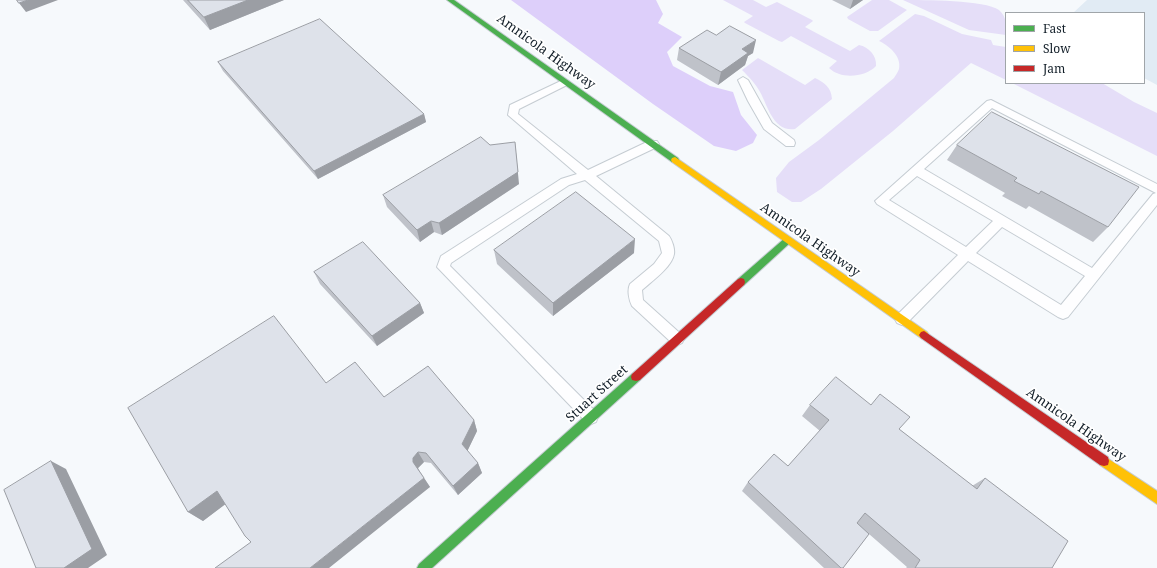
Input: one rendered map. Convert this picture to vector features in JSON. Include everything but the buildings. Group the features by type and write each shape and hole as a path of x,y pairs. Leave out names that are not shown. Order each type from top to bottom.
{"main road":[{"name":"Amnicola Highway","path":"450,0 788,240 1157,498"},
{"name":"Stuart Street","path":"423,568 788,240"}],"lane":[{"path":"743,80 753,101 768,126 790,143"},
{"path":"565,82 514,107 513,115 665,239 668,254 659,268 635,288 637,302 678,339"},
{"path":"1157,189 991,103 881,201 1063,312 1157,197"},
{"path":"591,417 443,267 445,260 565,182 586,175 652,144"},
{"path":"916,170 1094,275"},
{"path":"902,320 1001,220"}],"shaded area":[{"path":"511,0 656,0 663,14 658,23 682,37 667,52 673,66 710,86 733,92 741,115 757,135 753,143 736,151 714,146 653,104"},
{"path":"723,0 753,0 766,7 777,2 813,21 805,27 850,51 859,45 863,46 874,55 876,66 866,73 853,76 847,76 834,72 829,68 837,61 791,36 782,42 745,23 744,22 753,16"},
{"path":"872,0 889,0 907,10 878,31 870,31 848,19 847,17"},
{"path":"903,0 954,1 981,4 999,10 1005,19 1005,35 969,30"},
{"path":"1087,0 1157,0 1157,85 1145,79 1145,12 1074,12"},
{"path":"915,14 924,16 962,34 991,40 993,45 1005,47 1005,80 971,63 893,131 821,189 801,202 792,202 777,192 776,178 789,162 819,140 894,78 899,69 898,60 894,52 879,41"},
{"path":"758,58 805,85 815,78 819,80 829,88 832,99 795,129 788,129 781,126 772,117 756,86 742,70"},
{"path":"1014,84 1104,84 1134,102 1157,113 1157,156"}],"traffic: fast":[{"path":"450,0 675,160"},
{"path":"741,282 788,240"},
{"path":"423,568 636,377"}],"traffic: slow":[{"path":"675,160 924,335"},
{"path":"1104,461 1157,498"}],"traffic: jam":[{"path":"636,377 741,282"},
{"path":"924,335 1104,461"}]}
